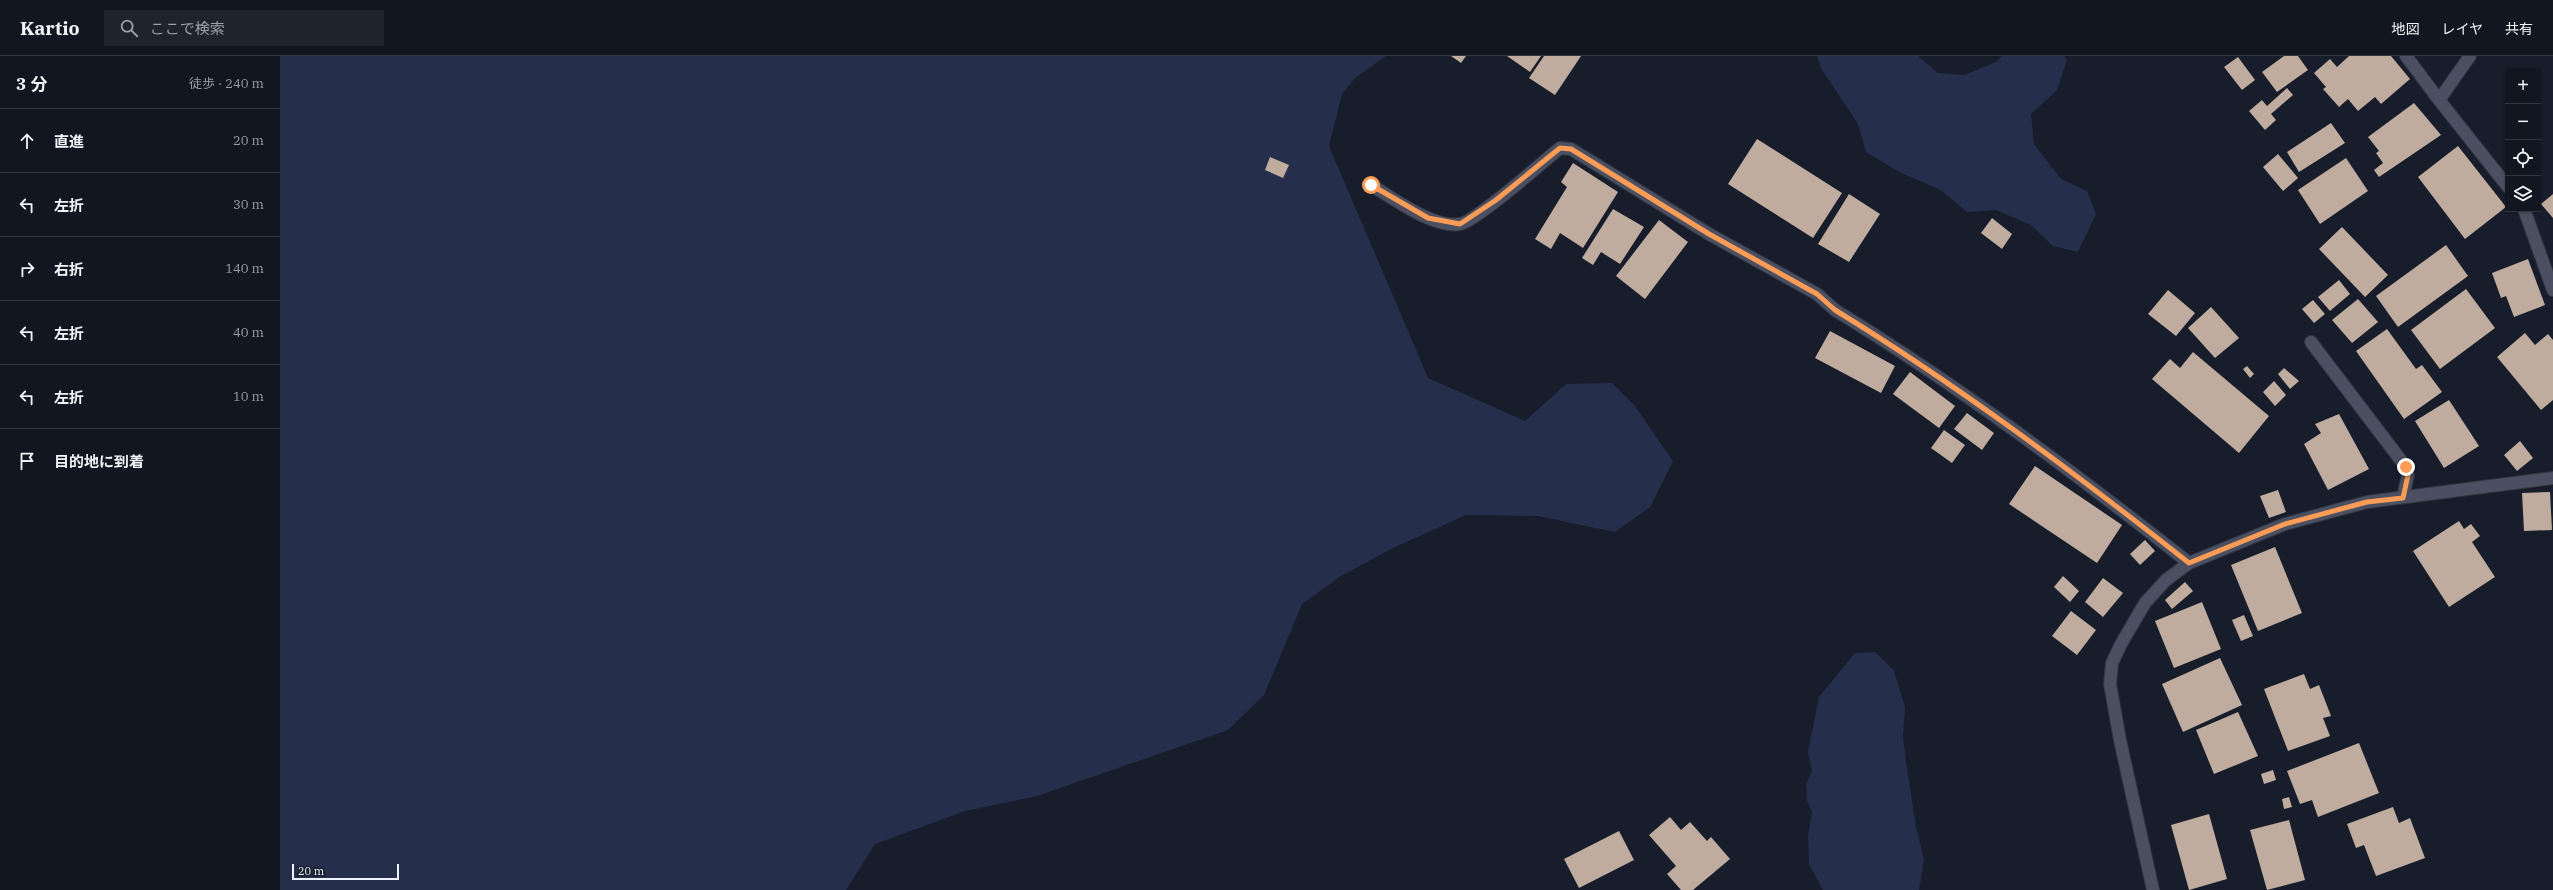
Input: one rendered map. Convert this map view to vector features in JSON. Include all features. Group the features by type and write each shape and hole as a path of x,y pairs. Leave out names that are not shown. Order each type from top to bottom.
{"street":[{"path":"2406,56 2505,183"},
{"path":"2439,100 2470,56"},
{"path":"1371,185 1428,218 1460,224 1496,200 1560,148 1571,149 1709,234 1817,294 1835,310 1976,401 2102,494 2189,563"},
{"path":"2525,212 2553,290"},
{"path":"2311,342 2406,467 2408,475 2403,498"},
{"path":"2152,890 2120,740 2110,684 2112,663 2121,644 2145,603 2166,580 2189,563 2285,524 2367,502 2553,478"}],"shaded area":[{"path":"280,56 1386,56 1355,78 1342,94 1329,146 1428,378 1525,421 1566,384 1612,383 1634,405 1673,461 1650,507 1615,532 1538,516 1466,515 1393,548 1341,576 1302,604 1264,695 1228,730 1037,796 965,811 875,844 846,890 280,890"},
{"path":"1817,56 1918,56 1938,73 1964,75 1996,62 2002,56 2064,56 2067,60 2057,90 2031,114 2034,144 2061,179 2087,191 2096,214 2078,252 2053,246 2031,225 1996,210 1967,212 1941,190 1901,173 1866,152 1858,124 1821,68"},
{"path":"1875,652 1894,671 1905,707 1903,737 1916,827 1924,860 1919,890 1823,890 1809,864 1808,836 1812,812 1807,801 1806,784 1812,771 1808,752 1819,697 1855,653"}],"building":[{"path":"1451,56 1466,56 1461,63"},
{"path":"1507,56 1541,56 1530,72"},
{"path":"1544,56 1581,56 1555,95 1529,78"},
{"path":"2284,56 2298,56 2308,70 2277,92 2262,72"},
{"path":"2349,56 2391,56 2410,79 2381,104 2375,97 2358,111 2348,99 2339,107 2323,89 2326,87 2314,73 2330,59 2337,67"},
{"path":"2238,57 2255,80 2242,90 2224,67"},
{"path":"2287,88 2293,95 2271,114 2276,120 2265,130 2249,111 2262,100 2267,106"},
{"path":"2414,103 2441,135 2379,177 2374,170 2383,163 2376,153 2379,151 2368,137"},
{"path":"2331,123 2345,143 2299,172 2287,152"},
{"path":"1757,139 1842,193 1813,238 1728,184"},
{"path":"2458,146 2505,206 2505,208 2465,239 2418,177"},
{"path":"2278,154 2298,178 2283,191 2263,167"},
{"path":"1270,157 1289,165 1283,178 1265,170"},
{"path":"2346,158 2368,191 2320,224 2298,190"},
{"path":"1573,163 1618,192 1583,248 1560,233 1551,249 1535,239 1567,187 1561,182"},
{"path":"1849,194 1880,214 1849,262 1818,244"},
{"path":"2553,194 2553,218 2541,204"},
{"path":"1613,209 1644,227 1620,264 1601,252 1593,265 1582,258"},
{"path":"1992,218 2012,234 2002,249 1981,233"},
{"path":"1659,220 1688,242 1645,299 1616,276"},
{"path":"2342,227 2388,275 2365,297 2319,249"},
{"path":"2446,245 2468,276 2398,327 2376,296"},
{"path":"2528,259 2545,305 2514,317 2506,296 2501,298 2492,273"},
{"path":"2339,280 2350,294 2330,311 2318,297"},
{"path":"2466,289 2495,328 2440,369 2411,330"},
{"path":"2168,290 2195,313 2176,336 2148,314"},
{"path":"2358,299 2378,322 2352,343 2332,320"},
{"path":"2313,300 2325,314 2314,323 2302,309"},
{"path":"2211,307 2239,338 2215,358 2188,328"},
{"path":"2387,329 2416,369 2422,365 2442,392 2404,419 2356,351"},
{"path":"1830,331 1895,366 1881,393 1815,358"},
{"path":"2525,333 2535,345 2548,334 2553,340 2553,400 2541,410 2497,357"},
{"path":"2193,352 2269,416 2239,453 2152,379 2170,359 2180,368"},
{"path":"2247,366 2254,374 2250,378 2243,369"},
{"path":"2284,368 2299,381 2290,389 2278,374"},
{"path":"1910,372 1955,406 1939,428 1893,394"},
{"path":"2274,381 2286,395 2275,406 2263,392"},
{"path":"2449,400 2479,446 2444,468 2415,421"},
{"path":"1967,413 1994,433 1982,450 1954,429"},
{"path":"2339,414 2369,469 2328,490 2304,444 2321,433 2315,424"},
{"path":"1944,430 1965,445 1952,463 1931,448"},
{"path":"2520,441 2533,458 2517,471 2504,455"},
{"path":"2035,466 2122,525 2097,563 2009,504"},
{"path":"2278,490 2286,512 2269,518 2260,496"},
{"path":"2550,492 2552,530 2524,531 2522,493"},
{"path":"2459,521 2464,529 2471,524 2480,536 2472,542 2495,577 2449,607 2413,551"},
{"path":"2145,540 2155,551 2140,565 2130,554"},
{"path":"2275,547 2302,613 2258,631 2231,565"},
{"path":"2063,576 2079,591 2070,602 2054,587"},
{"path":"2103,578 2123,593 2103,617 2085,602"},
{"path":"2185,582 2193,591 2172,609 2165,600"},
{"path":"2202,602 2221,649 2174,668 2155,621"},
{"path":"2071,611 2096,630 2077,655 2052,636"},
{"path":"2244,615 2253,636 2241,641 2232,620"},
{"path":"2220,658 2242,705 2183,732 2162,684"},
{"path":"2304,674 2310,689 2319,685 2331,716 2323,718 2330,736 2288,751 2264,689"},
{"path":"2238,712 2258,756 2214,774 2196,730"},
{"path":"2359,743 2379,793 2318,817 2312,800 2300,804 2287,771"},
{"path":"2273,770 2276,780 2264,784 2261,774"},
{"path":"2289,797 2292,807 2284,809 2282,799"},
{"path":"2393,807 2399,823 2410,818 2425,858 2376,876 2364,845 2356,848 2347,824"},
{"path":"2209,814 2227,879 2189,890 2171,825"},
{"path":"1670,817 1681,830 1690,822 1707,841 1711,837 1730,859 1693,890 1681,890 1667,874 1676,866 1649,835"},
{"path":"2289,820 2305,880 2267,890 2250,830"},
{"path":"1619,831 1634,860 1579,888 1564,859"}],"route":[{"path":"1371,185 1428,218 1446,224 1460,224 1467,221 1496,200 1560,148 1571,149 1709,234 1817,294 1835,310 1894,346 1976,401 2102,494 2189,563 2285,524 2367,502 2403,498 2408,475 2406,467"}]}
